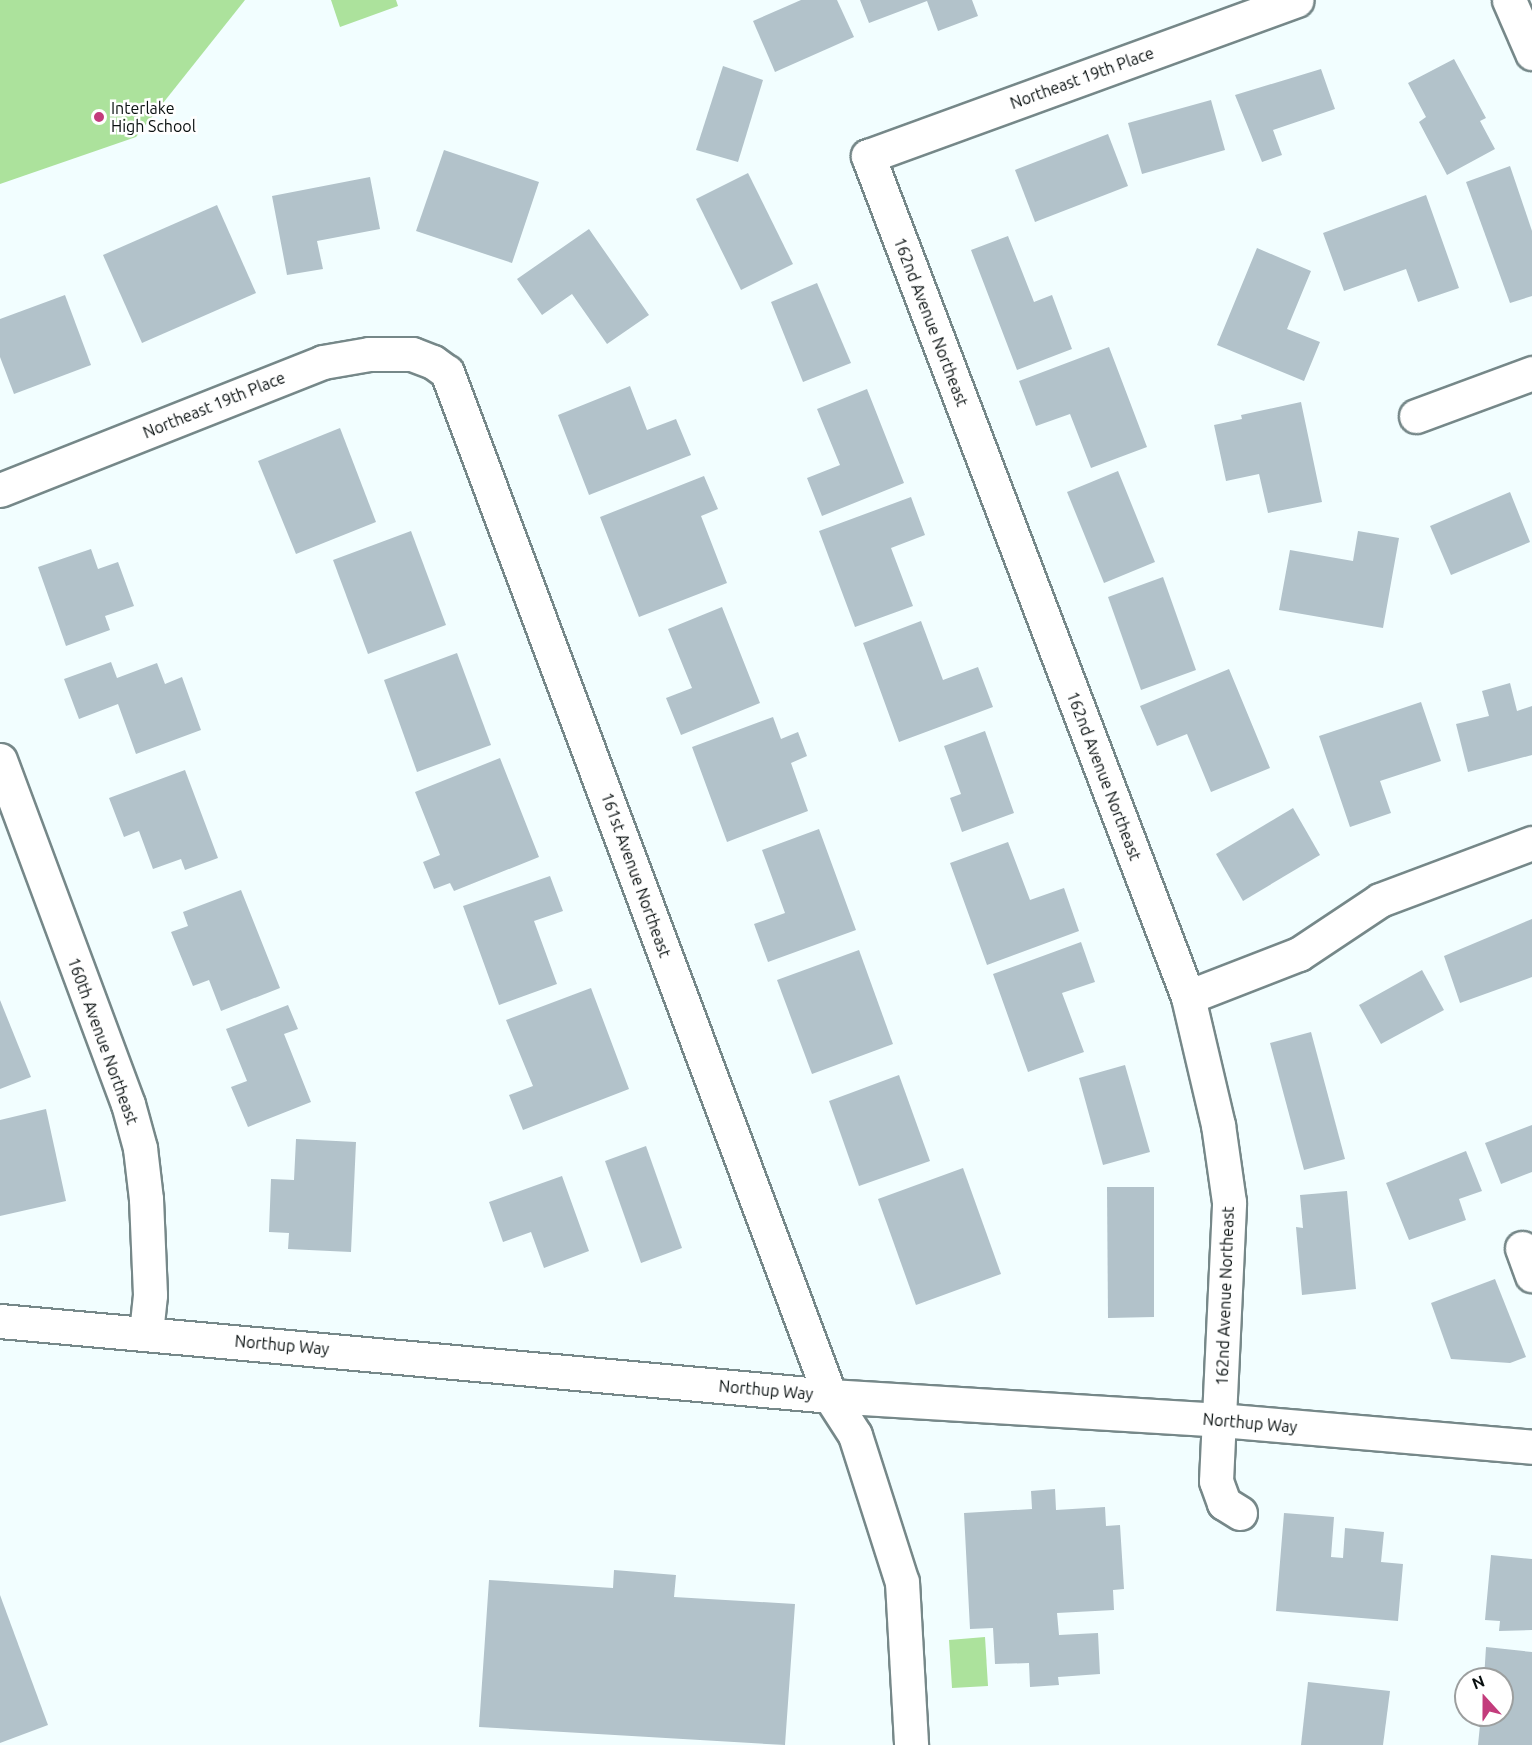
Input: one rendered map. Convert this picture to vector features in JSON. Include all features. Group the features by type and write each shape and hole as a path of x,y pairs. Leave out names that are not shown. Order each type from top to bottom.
{"street":[{"name":"Northeast 19th Place","path":"868,156 1296,0"},
{"path":"1509,0 1532,53"},
{"name":"162nd Avenue Northeast","path":"868,156 1188,997 1218,1125 1229,1202 1216,1481 1224,1503 1240,1513"},
{"name":"Northeast 19th Place","path":"0,490 322,362 369,354 412,354 433,362"},
{"name":"161st Avenue Northeast","path":"433,362 447,372 467,419 830,1396 855,1435 902,1582 911,1745"},
{"path":"1416,416 1532,373"},
{"name":"160th Avenue Northeast","path":"0,760 128,1104 140,1148 148,1252 146,1333"},
{"path":"1188,997 1299,954 1380,900 1532,843"},
{"name":"Northup Way","path":"0,1321 830,1396 1220,1420 1532,1447"}],"green space":[{"path":"0,0 245,0 136,137 0,184"},
{"path":"331,0 396,0 398,6 340,27"},
{"path":"985,1637 988,1686 952,1688 949,1640"}],"building":[{"path":"801,0 837,0 854,37 775,72 753,21"},
{"path":"860,0 972,0 978,16 938,31 927,1 869,23"},
{"path":"1454,59 1486,118 1480,121 1495,149 1447,175 1419,122 1426,117 1408,83"},
{"path":"723,66 763,80 738,162 696,150"},
{"path":"1321,69 1335,109 1273,130 1282,155 1262,162 1235,95"},
{"path":"1211,100 1225,150 1142,174 1128,123"},
{"path":"1108,134 1128,186 1035,222 1015,170"},
{"path":"444,150 539,182 512,263 416,231"},
{"path":"1510,166 1532,231 1532,296 1510,303 1466,182"},
{"path":"748,173 793,264 741,290 696,199"},
{"path":"370,177 380,229 317,241 323,269 287,275 272,196"},
{"path":"1426,195 1459,288 1418,302 1406,269 1344,291 1323,233"},
{"path":"217,205 256,293 142,343 103,255"},
{"path":"589,229 649,315 607,344 572,294 542,315 517,279"},
{"path":"1008,236 1034,302 1052,295 1072,349 1017,370 971,250"},
{"path":"1257,248 1311,271 1287,329 1320,342 1304,381 1217,345"},
{"path":"817,283 851,363 803,382 771,302"},
{"path":"65,295 91,365 14,394 0,357 0,319"},
{"path":"1109,347 1147,447 1091,468 1070,414 1036,426 1019,381"},
{"path":"630,386 647,430 676,419 691,455 589,495 558,415"},
{"path":"867,389 904,483 822,516 807,478 840,465 817,409"},
{"path":"1301,402 1322,502 1268,513 1259,474 1226,481 1214,425 1242,419 1241,415"},
{"path":"340,428 376,522 296,554 258,461"},
{"path":"1118,471 1155,562 1104,583 1067,492"},
{"path":"704,476 718,509 701,516 727,583 639,617 600,517"},
{"path":"1510,492 1530,542 1451,575 1430,526"},
{"path":"911,497 925,535 891,548 913,606 855,627 819,531"},
{"path":"411,531 446,625 368,654 333,560"},
{"path":"1358,531 1399,538 1383,628 1279,610 1290,550 1353,561"},
{"path":"91,549 98,569 118,562 134,606 105,616 110,630 66,646 38,567"},
{"path":"1163,577 1196,670 1141,690 1108,597"},
{"path":"722,607 760,703 681,735 666,698 692,688 668,629"},
{"path":"921,621 943,680 978,667 993,707 899,742 863,643"},
{"path":"457,653 491,745 417,772 384,680"},
{"path":"111,662 117,678 157,663 165,684 182,677 201,730 136,754 118,704 79,719 64,679"},
{"path":"1229,669 1270,768 1211,792 1187,734 1157,746 1140,706"},
{"path":"1510,683 1517,711 1532,706 1532,755 1468,772 1456,724 1489,716 1482,691"},
{"path":"1421,702 1441,761 1380,781 1391,813 1350,827 1319,736"},
{"path":"773,717 781,739 798,732 807,756 791,763 808,811 727,842 692,747"},
{"path":"985,731 1014,813 962,832 950,798 961,794 944,746"},
{"path":"500,758 539,857 454,891 450,883 434,889 423,862 440,855 415,792"},
{"path":"185,770 218,858 185,870 181,859 153,869 139,831 124,837 109,798"},
{"path":"1293,808 1320,855 1243,901 1216,854"},
{"path":"819,829 856,930 768,962 754,924 785,913 762,850"},
{"path":"1008,842 1030,900 1064,888 1079,931 987,965 950,863"},
{"path":"550,876 563,911 534,921 557,984 499,1005 463,906"},
{"path":"241,890 280,988 221,1011 209,980 193,986 171,932 188,926 183,912"},
{"path":"1532,919 1532,977 1460,1003 1444,956"},
{"path":"1081,942 1095,982 1062,993 1084,1052 1028,1072 993,974"},
{"path":"859,950 893,1044 812,1074 777,980"},
{"path":"1422,970 1444,1010 1381,1044 1359,1005"},
{"path":"591,988 629,1089 523,1130 509,1095 533,1086 506,1020"},
{"path":"0,1000 31,1077 0,1089"},
{"path":"288,1005 298,1029 284,1034 311,1102 248,1127 231,1087 247,1081 226,1029"},
{"path":"1311,1032 1345,1159 1304,1170 1270,1043"},
{"path":"1125,1065 1150,1152 1103,1165 1079,1078"},
{"path":"899,1075 930,1161 859,1186 829,1101"},
{"path":"46,1109 66,1201 0,1216 0,1120"},
{"path":"1532,1125 1532,1172 1501,1184 1485,1143"},
{"path":"296,1139 356,1142 351,1252 288,1249 289,1233 269,1232 271,1179 294,1180"},
{"path":"646,1146 682,1248 641,1263 605,1161"},
{"path":"1466,1151 1482,1191 1459,1199 1466,1220 1409,1240 1386,1183"},
{"path":"963,1168 1001,1274 916,1305 878,1199"},
{"path":"562,1176 589,1251 544,1268 531,1232 503,1242 489,1202"},
{"path":"1107,1187 1154,1187 1154,1317 1108,1318"},
{"path":"1347,1191 1356,1289 1302,1295 1296,1227 1303,1228 1300,1195"},
{"path":"1495,1279 1526,1357 1510,1363 1451,1359 1431,1303"},
{"path":"1055,1489 1056,1510 1105,1507 1106,1526 1120,1525 1124,1589 1113,1590 1114,1610 1057,1613 1059,1635 1098,1633 1100,1674 1058,1677 1059,1685 1030,1687 1029,1663 995,1664 993,1628 970,1629 964,1513 1032,1509 1031,1491"},
{"path":"1284,1513 1334,1517 1331,1557 1343,1558 1345,1528 1384,1532 1381,1562 1403,1564 1398,1621 1276,1611"},
{"path":"1491,1555 1532,1559 1532,1630 1499,1631 1500,1621 1485,1620"},
{"path":"614,1570 676,1575 674,1597 795,1604 785,1745 479,1727 489,1580 613,1588"},
{"path":"0,1595 48,1725 0,1743"},
{"path":"1486,1647 1532,1652 1532,1745 1478,1745 1480,1727 1514,1727 1514,1667 1485,1667"},
{"path":"1308,1682 1390,1691 1383,1745 1301,1745"}],"place":[{"name":"Interlake High School","path":"99,117"}]}
